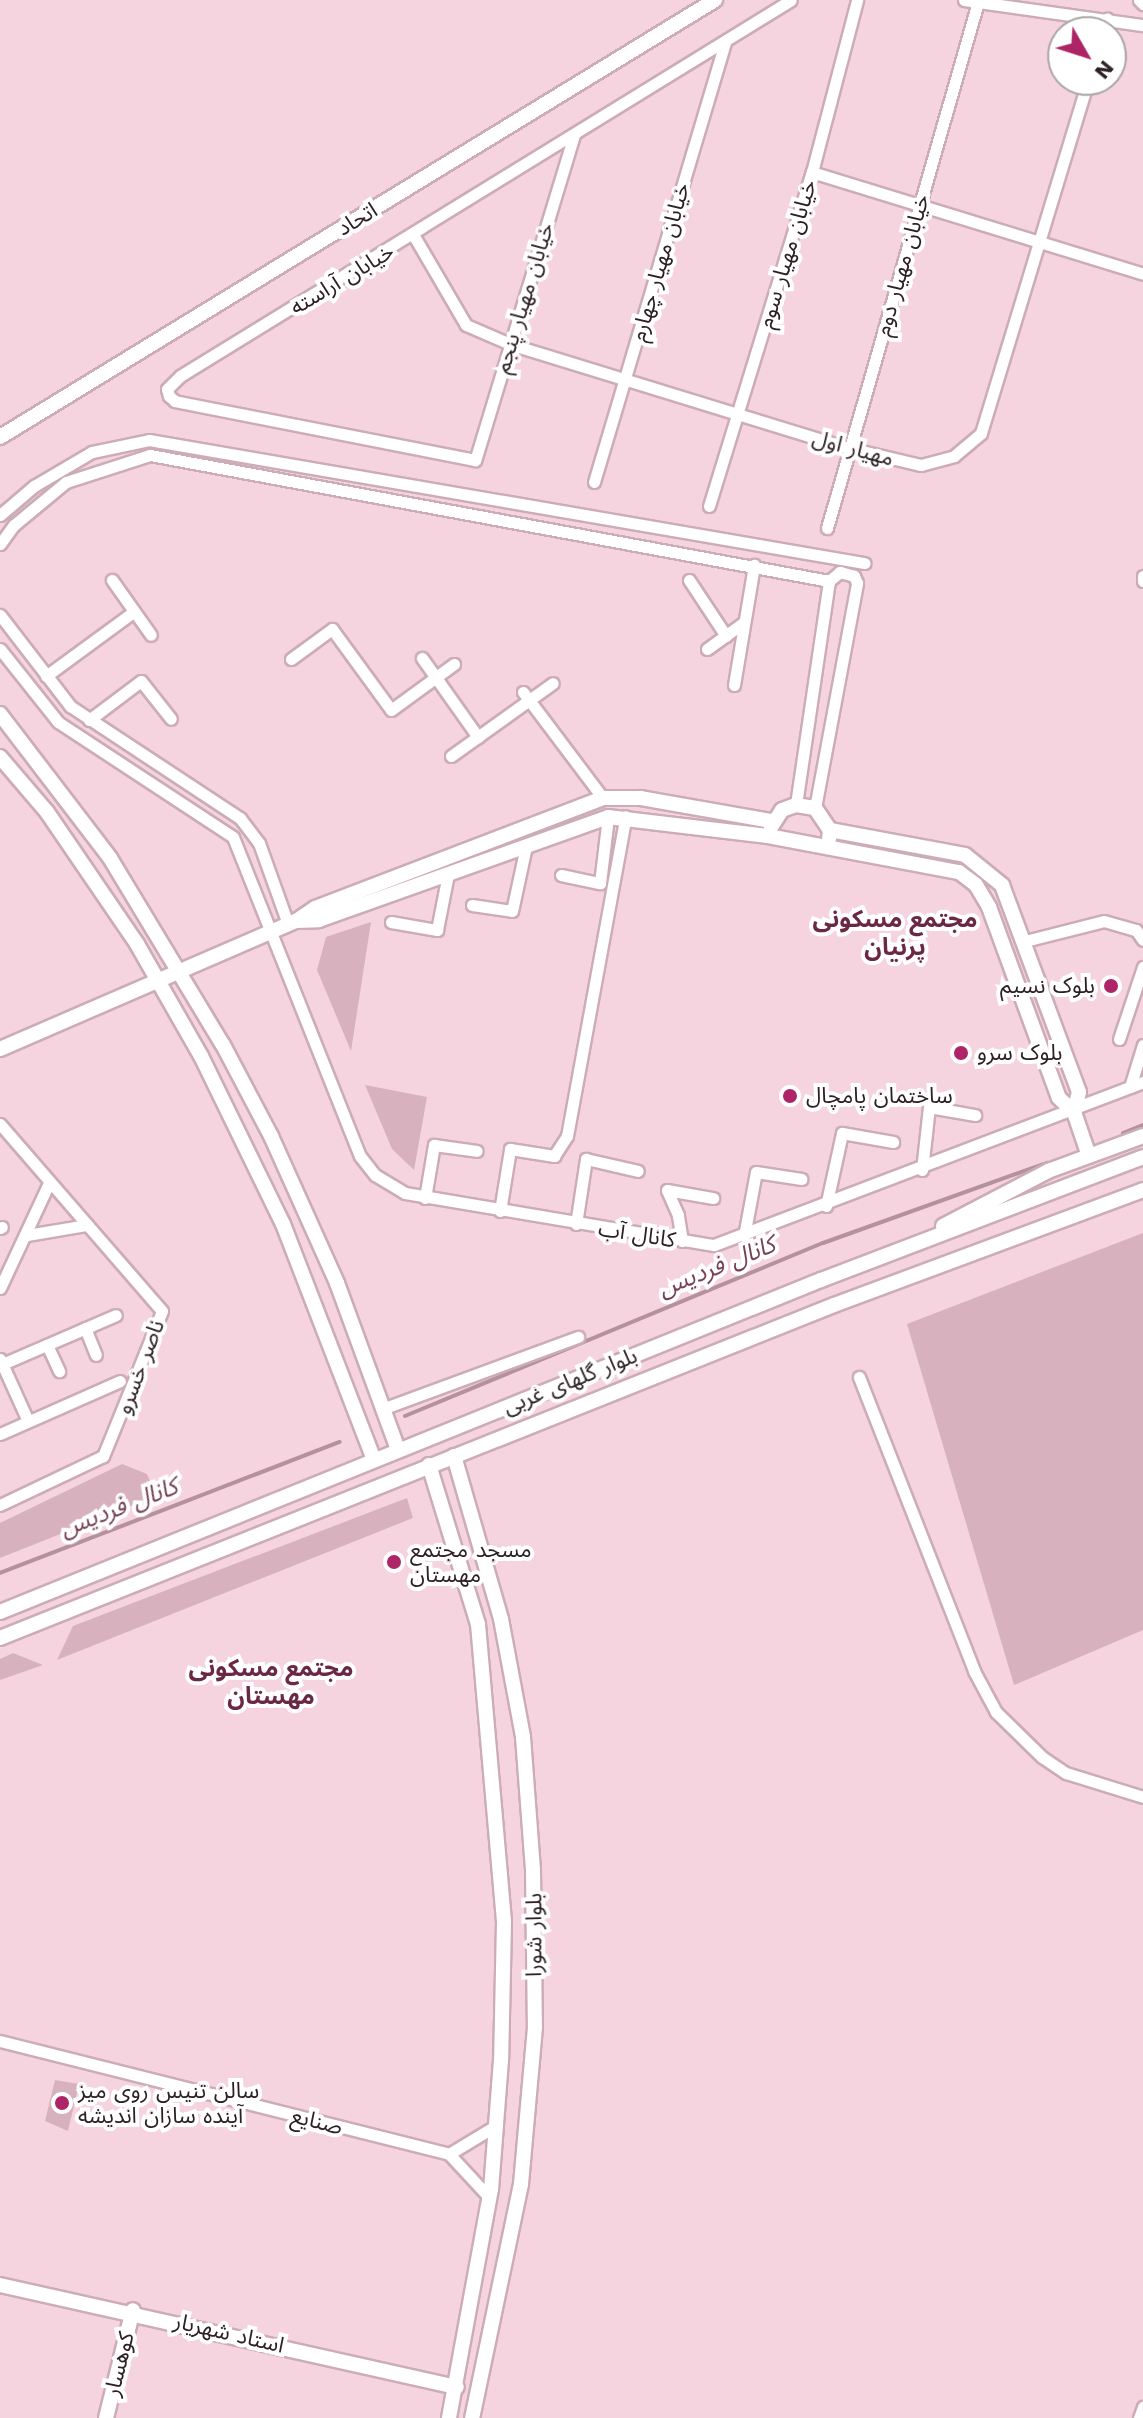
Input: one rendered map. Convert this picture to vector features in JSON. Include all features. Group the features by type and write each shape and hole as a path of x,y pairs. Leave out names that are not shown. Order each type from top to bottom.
{"main road":[{"name":"اتحاد","path":"0,437 715,0"},
{"path":"0,714 110,858 180,969 271,1136 337,1283 398,1450"},
{"path":"0,757 47,812 159,978 283,1224 374,1460"},
{"path":"0,1049 356,891 603,798 641,798 772,821"},
{"path":"768,836 772,821 796,805 815,808 830,830 828,847"},
{"path":"292,922 319,920 608,817 626,816 768,836 959,872 976,885 989,907 1059,1098 1074,1112 1089,1156"},
{"path":"830,830 948,850 980,864 1002,885 1079,1092 1074,1112"},
{"path":"905,1248 1048,1171 1143,1136"},
{"name":"بلوار گلهای غربی","path":"0,1612 635,1355 1143,1157"},
{"name":"بلوار گلهای غربی","path":"0,1638 644,1380 1143,1190"},
{"path":"635,1355 649,1361 652,1369 644,1380"},
{"path":"359,1416 373,1421 382,1409"},
{"name":"بلوار شورا","path":"454,1456 501,1619 523,1737 533,1870 535,2027 521,2184 472,2418"},
{"name":"بلوار شورا","path":"429,1465 478,1624 504,1922 497,2125 489,2197 449,2418"},
{"path":"194,1533 191,1547 206,1554"},
{"name":"استاد شهریار","path":"0,2285 133,2310 457,2387"},
{"name":"کوهسار","path":"106,2418 133,2310"}],"street":[{"name":"خیابان آراسته","path":"475,460 175,401 167,389 180,376 414,236 791,0"},
{"name":"خیابان مهیار سوم","path":"709,506 812,172 857,0"},
{"path":"964,0 1084,16"},
{"name":"خیابان مهیار دوم","path":"827,528 978,2"},
{"name":"خیابان مهیار چهارم","path":"594,482 725,42"},
{"name":"مهیار اول","path":"414,236 466,325 510,344 626,377 737,414 849,448 921,465 954,456 981,433 1083,96"},
{"name":"خیابان مهیار پنجم","path":"475,460 574,135"},
{"path":"812,172 1143,274"},
{"path":"0,515 34,486 92,452 149,440 864,563"},
{"path":"0,544 14,525 66,482 150,455 754,565 832,578 847,573 857,583 815,808"},
{"path":"796,805 837,558"},
{"path":"734,685 754,565"},
{"path":"112,580 151,635"},
{"path":"689,580 726,636"},
{"path":"46,676 133,612"},
{"path":"0,615 70,706 240,818 259,843 292,922"},
{"path":"707,649 743,623"},
{"path":"291,659 332,629 391,710 454,664"},
{"name":"کانال آب","path":"0,649 58,722 228,831 241,850 360,1156 375,1175 405,1193 714,1245 922,1170 1143,1082"},
{"path":"422,658 478,737"},
{"path":"89,720 141,681 171,719"},
{"path":"451,756 526,696 553,683"},
{"path":"526,696 603,798"},
{"path":"500,1211 510,1149 554,1156 567,1136 626,816"},
{"path":"561,875 600,883 608,817"},
{"path":"472,905 512,911 526,846"},
{"path":"391,922 437,930 448,874"},
{"path":"1025,941 1104,921 1136,930 1143,940"},
{"path":"1119,1039 1143,967"},
{"path":"1130,1087 1143,1045"},
{"path":"922,1170 929,1107 975,1115"},
{"name":"ناصر خسرو","path":"0,1124 159,1306 159,1326 103,1456 0,1505"},
{"path":"826,1206 842,1133 893,1142"},
{"path":"425,1198 434,1145 477,1151"},
{"path":"576,1224 586,1159 638,1171"},
{"path":"744,1236 756,1172 801,1179"},
{"path":"0,1288 49,1183"},
{"path":"682,1241 678,1215 667,1190 713,1198"},
{"path":"27,1235 87,1225"},
{"path":"28,1421 1,1362 116,1315"},
{"path":"85,1328 96,1355"},
{"path":"382,1409 578,1337"},
{"path":"47,1345 59,1371"},
{"path":"859,1377 974,1671 996,1712 1042,1757 1066,1773 1143,1797"},
{"path":"0,1434 120,1381"},
{"name":"صنایع","path":"0,2041 449,2154"},
{"path":"489,2197 449,2154 497,2125"},
{"path":"1139,2418 1143,2407"}],"shaded area":[{"path":"371,922 351,1051 317,970 326,937"},
{"path":"365,1085 427,1097 414,1170 392,1149"},
{"path":"1143,1233 1143,1630 1014,1685 907,1324"},
{"path":"122,1464 147,1474 156,1496 0,1558 0,1523"},
{"path":"407,1498 413,1518 57,1660 73,1626"},
{"path":"13,1653 43,1665 0,1680 0,1659"},
{"name":"سالن تنیس روی میز آینده سازان اندیشه","path":"55,2080 79,2084 68,2131 45,2121"}],"waterway":[{"name":"کانال فردیس","path":"1123,1133 1143,1125"},
{"name":"کانال فردیس","path":"405,1416 823,1243 1047,1163"},
{"name":"کانال فردیس","path":"0,1573 340,1442"}],"place":[{"name":"بلوک نسیم","path":"1111,986"},
{"name":"بلوک سرو","path":"961,1053"},
{"name":"ساختمان پامچال","path":"790,1096"},
{"name":"مسجد مجتمع مهستان","path":"394,1562"},
{"name":"سالن تنیس روی میز آینده سازان اندیشه","path":"62,2103"}],"district":[{"name":"مجتمع مسکونی پرنیان","path":"895,934"},
{"name":"مجتمع مسکونی مهستان","path":"271,1683"}]}
